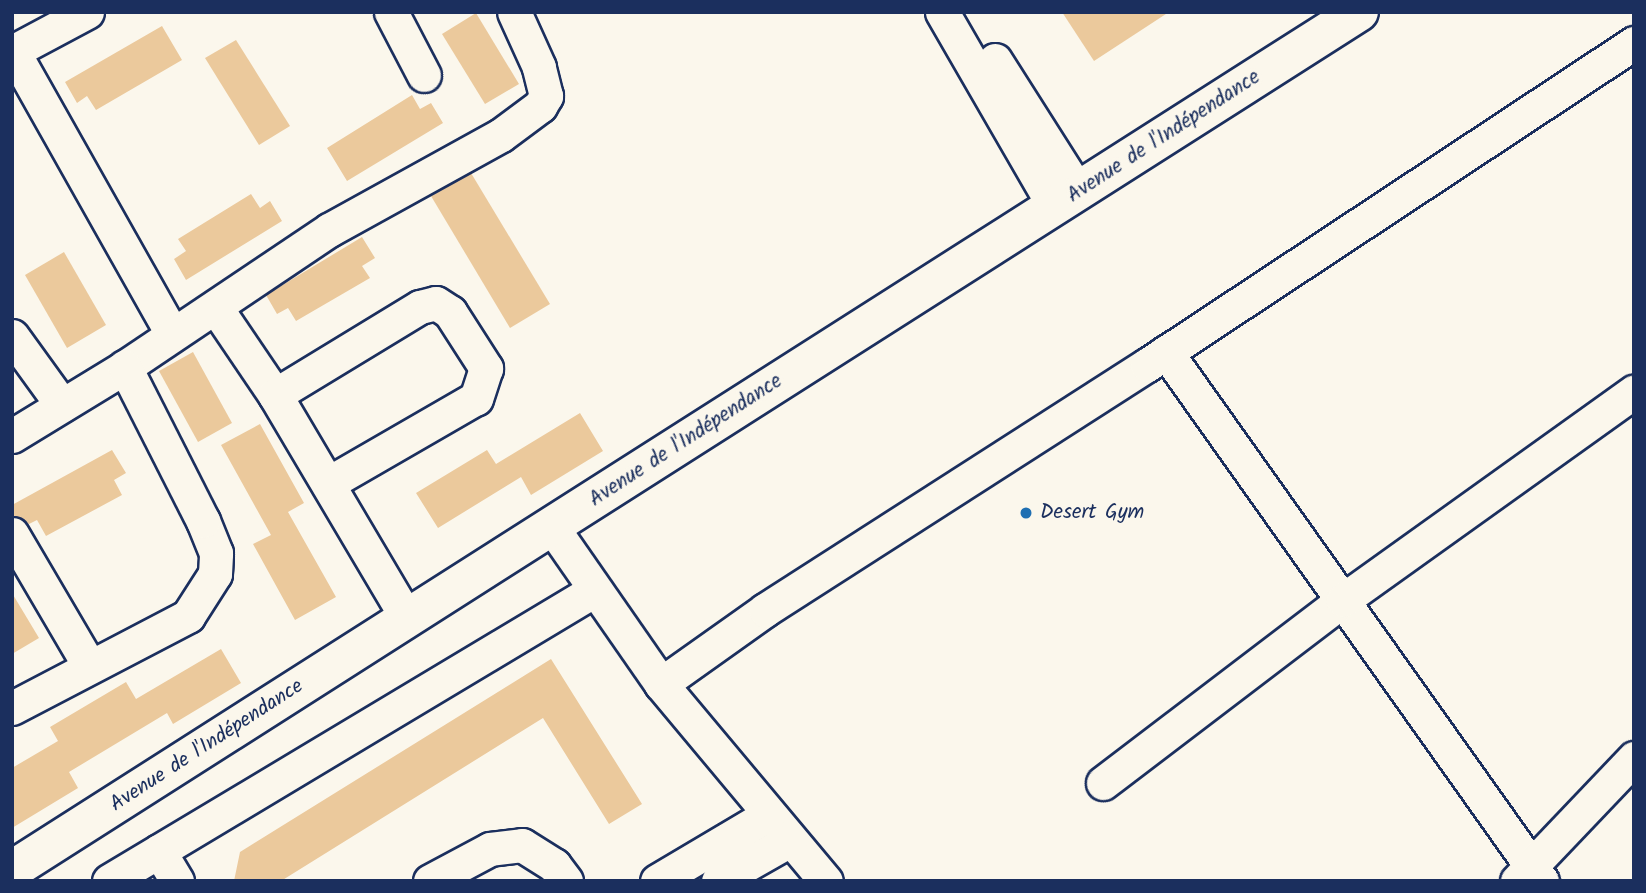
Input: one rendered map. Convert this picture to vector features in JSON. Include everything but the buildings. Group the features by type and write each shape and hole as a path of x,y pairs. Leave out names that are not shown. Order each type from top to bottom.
{"main road":[{"name":"Avenue de l'Indépendance","path":"12,870 1359,12"}],"street":[{"path":"87,12 13,52 172,333"},
{"path":"391,12 424,75"},
{"path":"12,436 125,368 172,333 216,308 329,230 500,135 540,106 546,96 539,66 514,12"},
{"path":"942,12 1066,199"},
{"path":"965,12 1066,199"},
{"path":"661,684 765,610 1166,352 1634,43"},
{"path":"275,395 420,307 436,303 450,312 486,368 476,397 329,483"},
{"path":"216,308 275,395 407,618"},
{"path":"12,336 62,405"},
{"path":"1166,352 1343,600 1530,876 1634,758"},
{"path":"12,708 89,665 188,616 215,574 216,553 203,522 125,368"},
{"path":"1103,783 1343,600 1634,392"},
{"path":"552,527 593,591 661,684 826,881"},
{"path":"12,534 89,665"},
{"path":"109,881 593,591"},
{"path":"657,881 768,815"},
{"path":"718,881 790,840"},
{"path":"430,881 490,849 522,845 554,864 566,881"},
{"path":"159,851 177,881"}],"place":[{"name":"Desert Gym","path":"1026,513"}]}
